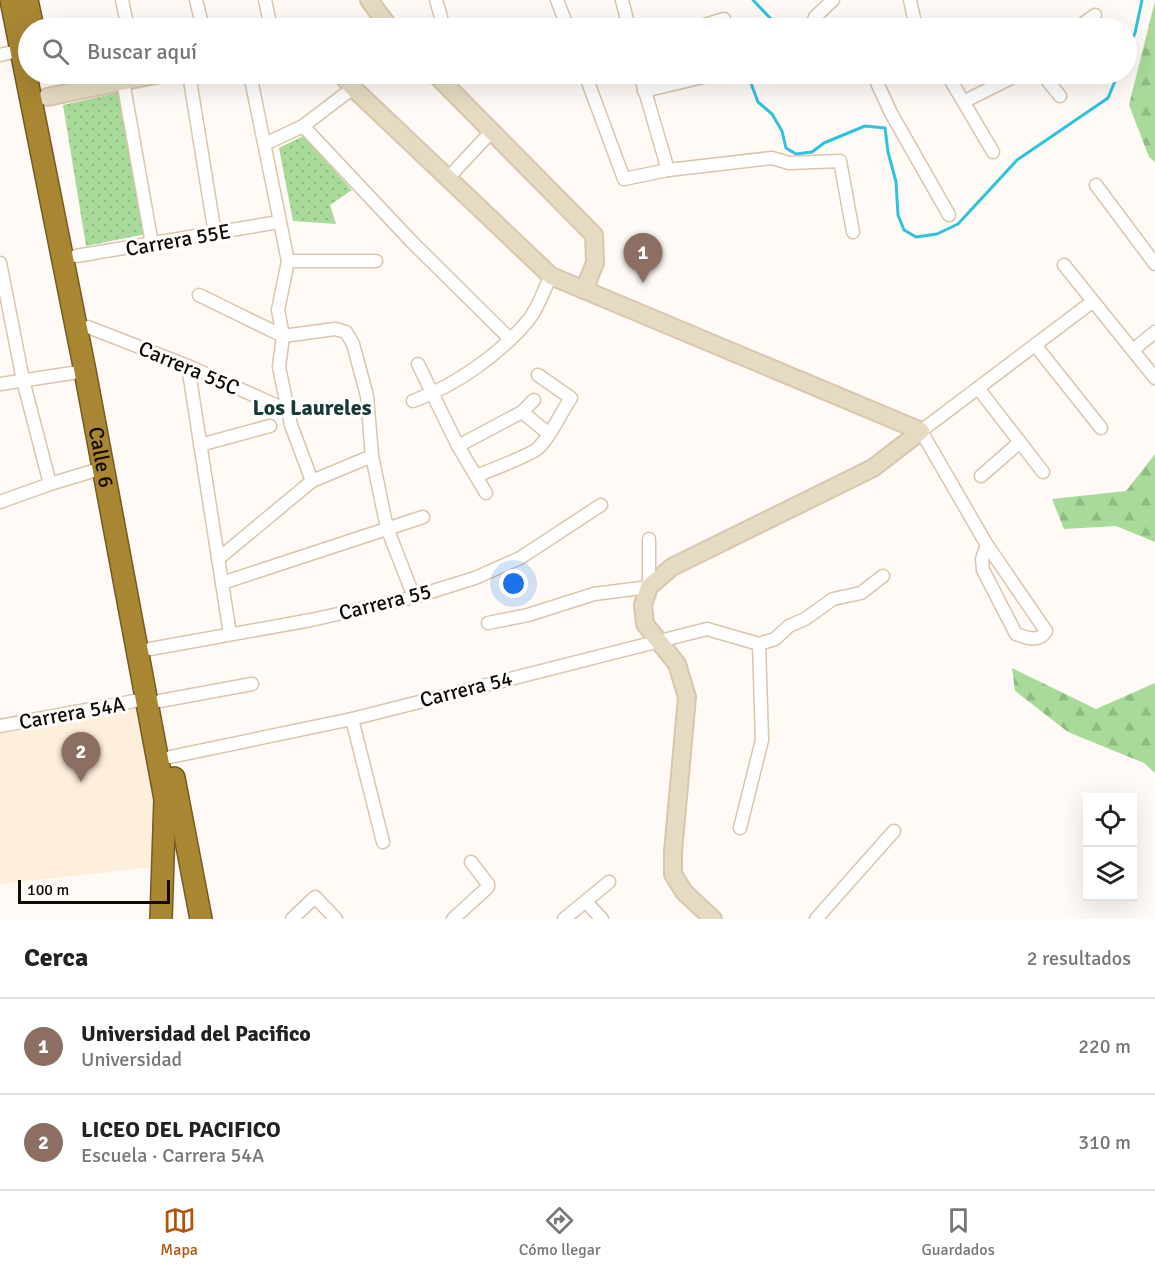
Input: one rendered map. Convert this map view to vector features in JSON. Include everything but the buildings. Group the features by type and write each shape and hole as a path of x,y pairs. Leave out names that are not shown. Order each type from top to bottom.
{"highway":[{"name":"Calle 6","path":"11,0 18,32"},
{"path":"27,0 31,18"},
{"name":"Calle 6","path":"29,84 103,468 152,700 165,799 161,919"},
{"name":"Calle 6","path":"44,84 150,649 152,700 170,757 201,919"}],"main road":[{"path":"373,1 384,18"},
{"path":"46,97 103,84"},
{"path":"350,84 551,276 921,431 873,468 672,567 649,587 643,605 645,624 677,664 687,697 673,852 674,874 684,892 713,919"},
{"path":"445,84 594,235 595,264 585,290"}],"street":[{"path":"122,0 126,18"},
{"path":"196,0 200,18"},
{"path":"265,0 269,18"},
{"path":"436,0 441,17"},
{"path":"557,0 564,18"},
{"path":"622,0 626,18"},
{"path":"815,18 833,0"},
{"path":"910,0 912,18"},
{"path":"1091,18 1095,15"},
{"path":"0,55 18,51"},
{"path":"134,84 152,244"},
{"path":"191,84 215,234"},
{"path":"252,84 288,261 278,310 284,336 279,367 291,425 312,481"},
{"path":"589,84 624,179 668,170 772,158 789,163 840,161 853,232"},
{"path":"642,84 668,170"},
{"path":"644,91 674,84"},
{"path":"878,84 891,113 949,215"},
{"path":"954,84 993,152"},
{"path":"965,101 999,84"},
{"path":"1050,84 1060,96"},
{"path":"265,144 303,126 353,88"},
{"path":"303,126 412,242 510,339"},
{"path":"447,179 492,131"},
{"path":"1096,185 1155,264"},
{"name":"Carrera 55E","path":"76,256 279,222"},
{"path":"288,261 376,261"},
{"path":"0,263 23,380 50,483"},
{"path":"1064,265 1155,378"},
{"path":"413,401 454,383 510,339 531,316 551,276"},
{"path":"199,295 284,336 335,328 346,332 353,344 367,396 372,456 387,528 414,597"},
{"path":"987,544 982,559 983,570 1016,634 1032,640 1043,636 1046,631 987,544 921,431 1092,302"},
{"name":"Carrera 55C","path":"88,327 188,366 289,411"},
{"path":"1134,350 1155,332"},
{"path":"1035,345 1101,428"},
{"path":"418,364 458,446 486,493"},
{"path":"188,366 230,634"},
{"path":"0,384 85,371"},
{"path":"476,476 536,449 549,434 571,398 538,375"},
{"path":"978,388 1043,472"},
{"path":"458,446 522,412 534,400"},
{"path":"522,412 549,434"},
{"path":"200,445 270,426"},
{"path":"981,476 1020,442"},
{"path":"218,559 312,481 372,456"},
{"path":"0,502 50,483 103,468"},
{"name":"Carrera 55","path":"150,649 311,620 414,597 475,579 520,558 601,505"},
{"path":"222,583 423,517"},
{"path":"488,623 528,615 594,594 649,587 649,539"},
{"path":"740,828 762,740 759,644 775,639 789,626 805,619 833,599 861,593 883,576"},
{"name":"Carrera 54","path":"170,757 352,719 707,629 759,644"},
{"name":"Carrera 54A","path":"0,726 252,684"},
{"path":"352,719 383,842"},
{"path":"816,919 894,831"},
{"path":"453,919 488,887 471,862"},
{"path":"564,919 609,882"},
{"path":"291,919 315,897 336,919"},
{"path":"586,902 602,919"}],"shaded area":[{"path":"145,699 163,866 0,884 0,729"}],"green space":[{"path":"1155,1 1155,162 1149,157 1129,105 1134,84 1137,84 1137,73"},
{"path":"121,92 146,234 86,246 63,105"},
{"path":"303,136 352,190 330,205 336,224 293,221 279,148"},
{"path":"1155,454 1155,542 1116,526 1064,529 1052,499 1126,491"},
{"path":"1012,668 1096,709 1155,683 1155,773 1144,763 1068,732 1015,691"}],"waterway":[{"path":"753,0 770,18"},
{"path":"1137,24 1142,0"},
{"path":"751,84 758,102 772,114 782,131 786,148 796,154 812,152 824,143 865,126 885,128 888,152 896,182 898,215 904,230 916,237 937,234 958,224 1017,160 1108,98 1114,84"}],"place":[{"name":"Universidad del Pacifico","path":"643,283"},
{"name":"LICEO DEL PACIFICO","path":"81,782"}],"district":[{"name":"Los Laureles","path":"312,407"}]}
